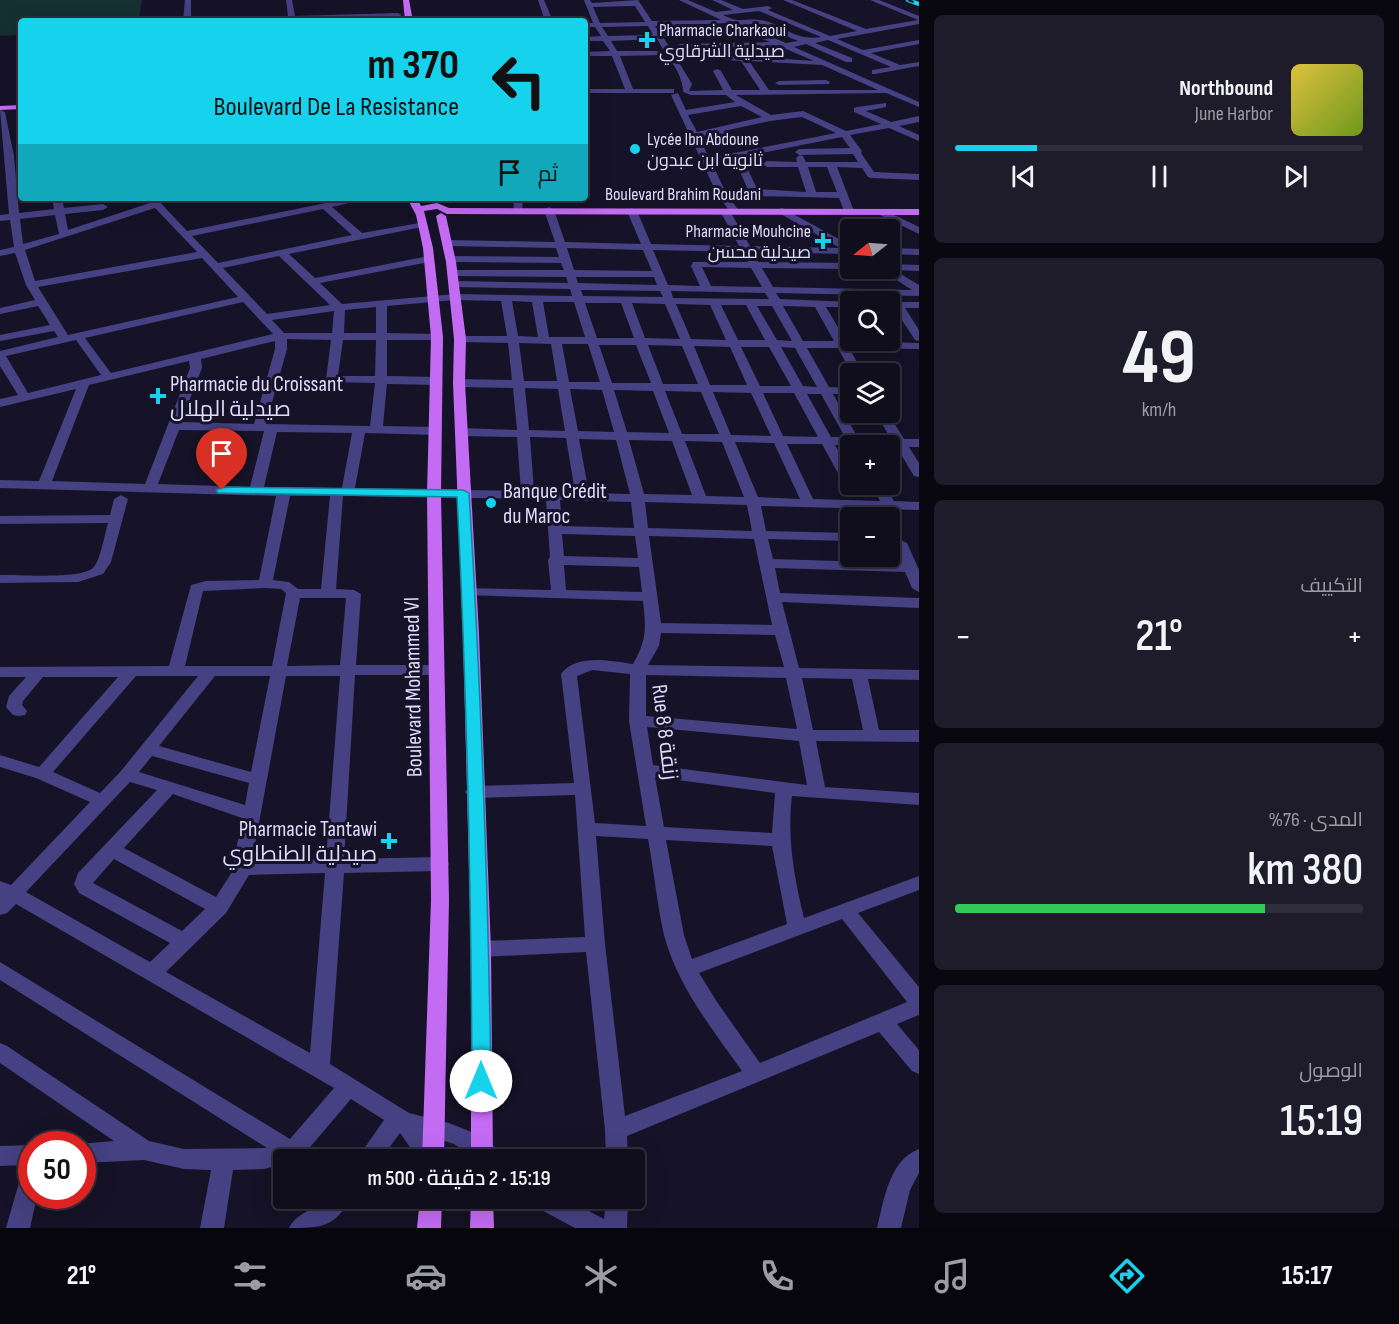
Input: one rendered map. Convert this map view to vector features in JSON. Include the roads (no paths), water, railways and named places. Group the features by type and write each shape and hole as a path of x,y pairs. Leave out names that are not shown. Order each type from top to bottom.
{"main road":[{"path":"406,0 409,18"},
{"path":"0,110 18,109"},
{"name":"Boulevard Mohammed VI","path":"413,201 420,217 429,259 437,338 434,493 440,864 433,1149"},
{"path":"443,208 460,339 459,383 469,591 485,1149"},
{"name":"Boulevard Brahim Roudani","path":"420,217 443,208 919,212"},
{"path":"429,1228 430,1209"},
{"path":"482,1209 482,1228"}],"street":[{"path":"187,18 188,0"},
{"path":"289,0 293,18"},
{"path":"541,0 548,18"},
{"path":"682,0 919,105"},
{"path":"715,0 742,11"},
{"path":"786,0 865,32"},
{"path":"873,0 919,18"},
{"path":"630,90 615,54 597,24 588,2 636,2 688,84 688,92"},
{"path":"716,15 798,5"},
{"path":"760,9 900,68"},
{"path":"787,20 820,14"},
{"path":"335,18 398,15"},
{"path":"588,25 759,22 849,60"},
{"path":"665,46 783,45 919,22"},
{"path":"588,39 756,33"},
{"path":"863,52 919,42"},
{"path":"588,54 670,54 829,65"},
{"path":"744,59 767,94"},
{"path":"875,72 919,64"},
{"path":"750,69 771,70"},
{"path":"717,70 730,95 770,118"},
{"path":"784,93 774,75 848,73"},
{"path":"844,82 865,81"},
{"path":"778,82 833,82"},
{"path":"724,84 761,84"},
{"path":"588,91 630,90 730,95 911,92"},
{"path":"673,93 730,211 744,249 777,303 850,435"},
{"path":"683,114 741,103"},
{"path":"883,105 857,110 919,138"},
{"path":"0,110 6,134 4,147 16,163 5,179 22,267 41,303 65,340"},
{"path":"693,136 770,118 803,114 845,134 873,176 919,177"},
{"path":"797,148 845,134 919,119"},
{"path":"717,131 738,142"},
{"path":"706,161 797,148 858,151"},
{"path":"797,148 812,195"},
{"path":"736,155 753,191"},
{"path":"767,164 866,167"},
{"path":"829,166 849,211"},
{"path":"919,168 915,170 919,177"},
{"path":"722,194 753,191 766,194 843,195"},
{"path":"57,201 64,235"},
{"path":"0,253 64,235 154,201 281,336 281,349 265,428 256,491"},
{"path":"185,234 350,201"},
{"path":"518,201 519,210"},
{"path":"0,218 59,211 103,202 106,219"},
{"path":"325,206 358,236"},
{"name":"Rue 8 8 زنقة","path":"549,210 593,341 639,499 654,628 651,646 638,670 635,684 637,721 674,935 687,969 756,1074"},
{"path":"632,211 753,502 781,630 793,672 817,793"},
{"path":"782,211 840,244"},
{"path":"882,212 919,231"},
{"path":"216,266 358,236 420,217"},
{"path":"265,318 339,307 434,298 452,271 560,246 840,250"},
{"path":"900,251 919,252"},
{"path":"280,252 339,307"},
{"path":"31,285 205,254"},
{"path":"311,282 429,259"},
{"path":"452,271 565,260"},
{"path":"452,271 664,288 707,289 762,278 840,267"},
{"path":"900,267 919,268"},
{"path":"452,271 506,297 840,304"},
{"path":"572,280 658,274"},
{"path":"707,289 700,274 917,287"},
{"path":"900,278 917,287"},
{"path":"506,297 515,340 525,434 528,496"},
{"path":"26,397 0,355 246,298"},
{"path":"537,298 564,386 583,498"},
{"path":"625,300 701,501"},
{"path":"714,302 809,504"},
{"path":"750,302 840,465"},
{"path":"0,310 41,303"},
{"path":"376,430 381,381 382,303"},
{"path":"819,304 840,342"},
{"path":"900,305 919,305"},
{"path":"339,307 332,380 436,381"},
{"path":"900,314 919,338"},
{"path":"0,339 56,327"},
{"path":"0,403 281,336 437,338"},
{"path":"79,337 109,378"},
{"path":"460,339 840,346"},
{"path":"900,344 919,346"},
{"path":"150,488 196,368 195,358"},
{"path":"459,383 840,390"},
{"path":"44,485 83,385"},
{"path":"174,426 436,431"},
{"path":"328,593 342,493 359,430"},
{"path":"461,432 840,441"},
{"path":"900,443 919,443"},
{"path":"900,443 919,473"},
{"path":"0,484 284,492 463,493 919,506"},
{"path":"265,584 284,492"},
{"path":"857,495 862,505"},
{"path":"883,495 889,506"},
{"path":"553,497 555,560 559,593"},
{"path":"0,579 78,578 98,571 104,562 121,499"},
{"path":"0,520 116,519"},
{"path":"554,530 840,537"},
{"path":"900,543 919,588"},
{"path":"555,560 645,563"},
{"path":"767,563 910,568"},
{"path":"152,973 219,908 237,883 243,868 293,593 291,589 284,585 265,584 216,585 196,588 176,670"},
{"path":"469,591 649,597"},
{"path":"293,593 354,594 319,1069"},
{"path":"774,597 919,603"},
{"path":"654,628 781,630"},
{"path":"617,1149 595,945 583,789 569,674 577,668 585,667 919,675"},
{"path":"212,670 127,775 5,897 152,973 349,1086 401,1120 424,1149"},
{"path":"0,672 436,670"},
{"path":"42,774 132,671"},
{"path":"19,711 14,707 15,700 39,672"},
{"path":"859,674 872,735"},
{"path":"637,721 752,733 919,736"},
{"path":"149,749 259,780"},
{"path":"0,761 42,774 103,801"},
{"path":"647,770 784,790 919,799"},
{"path":"127,775 170,786 251,814"},
{"path":"170,786 85,878 85,887 185,942"},
{"path":"474,792 583,789"},
{"path":"784,790 779,840 783,872 796,927"},
{"path":"587,829 779,840"},
{"path":"113,850 219,908"},
{"path":"243,868 440,864"},
{"path":"687,969 919,883"},
{"path":"616,1130 883,1022 919,1004 844,909"},
{"path":"480,949 595,945"},
{"path":"0,970 287,1149"},
{"path":"883,1022 919,1065"},
{"path":"0,1052 144,1150"},
{"path":"295,1149 349,1086"},
{"path":"401,1120 434,1127 474,1149"},
{"path":"377,1149 401,1120"},
{"path":"96,1152 144,1150 184,1159 264,1159 273,1157"},
{"path":"0,1156 18,1155"},
{"path":"890,1228 902,1180 907,1170 919,1159"},
{"path":"212,1228 224,1160"},
{"path":"18,1228 23,1209"},
{"path":"310,1226 330,1209"},
{"path":"561,1209 598,1228"},
{"path":"615,1228 616,1209"}],"railway":[{"path":"908,0 919,4"}],"place":[{"name":"Pharmacie Charkaoui صيدلية الشرقاوي","path":"647,40"},
{"name":"Lycée Ibn Abdoune ثانوية ابن عبدون","path":"635,149"},
{"name":"Pharmacie Mouhcine صيدلية محسن","path":"823,241"},
{"name":"Pharmacie du Croissant صيدلية الهلال","path":"158,396"},
{"name":"Banque Crédit du Maroc","path":"491,503"},
{"name":"Pharmacie Tantawi صيدلية الطنطاوي","path":"389,841"}]}
